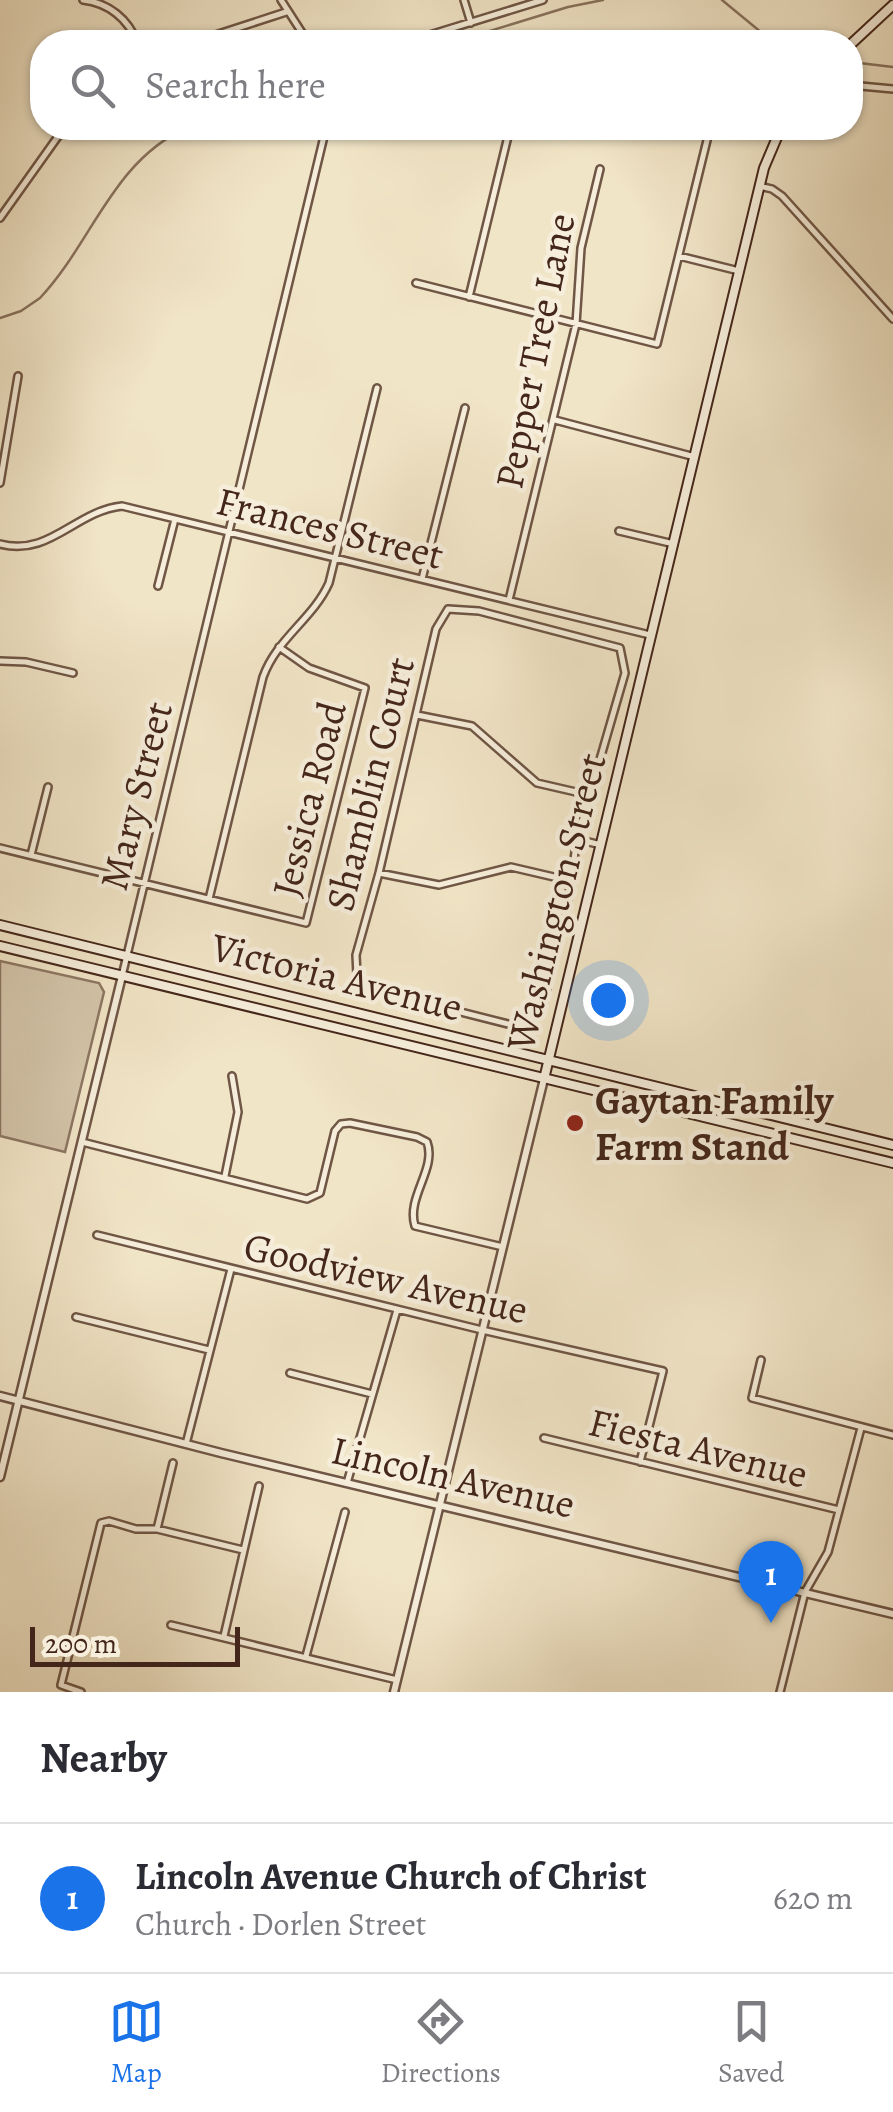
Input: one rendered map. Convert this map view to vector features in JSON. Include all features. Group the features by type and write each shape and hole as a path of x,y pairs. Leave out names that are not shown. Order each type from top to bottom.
{"main road":[{"path":"863,33 893,5"},
{"name":"Washington Street","path":"544,1080 738,271 775,140"},
{"name":"Victoria Avenue","path":"0,926 893,1145"},
{"name":"Victoria Avenue","path":"0,946 893,1163"}],"street":[{"path":"83,0 114,10 131,30"},
{"path":"281,0 299,30"},
{"path":"464,0 470,23"},
{"path":"447,30 543,0"},
{"path":"231,30 286,12"},
{"path":"863,86 893,89"},
{"path":"0,218 55,140"},
{"name":"Mary Street","path":"0,1477 147,884 323,140"},
{"path":"469,297 507,140"},
{"path":"416,283 657,344 707,140"},
{"name":"Pepper Tree Lane","path":"509,600 576,324 580,248 600,169"},
{"path":"760,186 782,196 893,320"},
{"path":"678,255 738,271"},
{"path":"0,483 18,376"},
{"path":"0,848 209,899 263,676 278,646 316,607 329,583 376,388"},
{"path":"422,579 464,408"},
{"path":"555,420 695,457"},
{"name":"Frances Street","path":"0,544 27,548 41,544 106,508 122,506 653,635"},
{"path":"158,586 175,519"},
{"path":"619,531 674,544"},
{"name":"Shamblin Court","path":"571,881 543,1004 530,1021 512,1026 370,989 357,975 356,955 418,716 436,629 448,609 479,610 620,648 625,673 589,795"},
{"name":"Jessica Road","path":"209,899 306,922 365,688 309,668 278,646"},
{"path":"0,661 26,662 74,673"},
{"path":"379,873 439,885 512,867 571,881 589,795 537,783 472,726 418,716"},
{"path":"30,855 48,788"},
{"path":"577,839 601,845"},
{"path":"226,1176 238,1112 232,1076"},
{"name":"Washington Street","path":"394,1692 544,1080"},
{"path":"82,1142 226,1176 306,1200 320,1193 335,1131 341,1124 417,1137 427,1142 431,1152 410,1212 415,1226 503,1247"},
{"name":"Goodview Avenue","path":"97,1235 397,1310 663,1370 640,1462"},
{"path":"186,1444 230,1269"},
{"path":"347,1483 397,1310"},
{"path":"76,1317 210,1350"},
{"path":"761,1360 752,1398 893,1435"},
{"path":"290,1373 372,1394"},
{"name":"Lincoln Avenue","path":"0,1396 893,1614"},
{"path":"780,1692 806,1592 828,1552 860,1428"},
{"name":"Fiesta Avenue","path":"544,1438 839,1510"},
{"path":"157,1529 172,1463"},
{"path":"224,1636 259,1486"},
{"path":"306,1656 345,1512"},
{"path":"81,1692 61,1685 101,1523 157,1529 243,1550"},
{"path":"171,1625 397,1680"}],"shaded area":[{"path":"0,961 99,983 104,992 65,1152 0,1136"}],"waterway":[{"path":"493,30 603,0"},
{"path":"722,0 758,30"},
{"path":"863,63 893,67"},
{"path":"0,318 21,311 40,298 121,182 139,161 166,140"}],"place":[{"name":"Gaytan Family Farm Stand","path":"575,1123"},
{"name":"Lincoln Avenue Church of Christ","path":"771,1623"}]}
